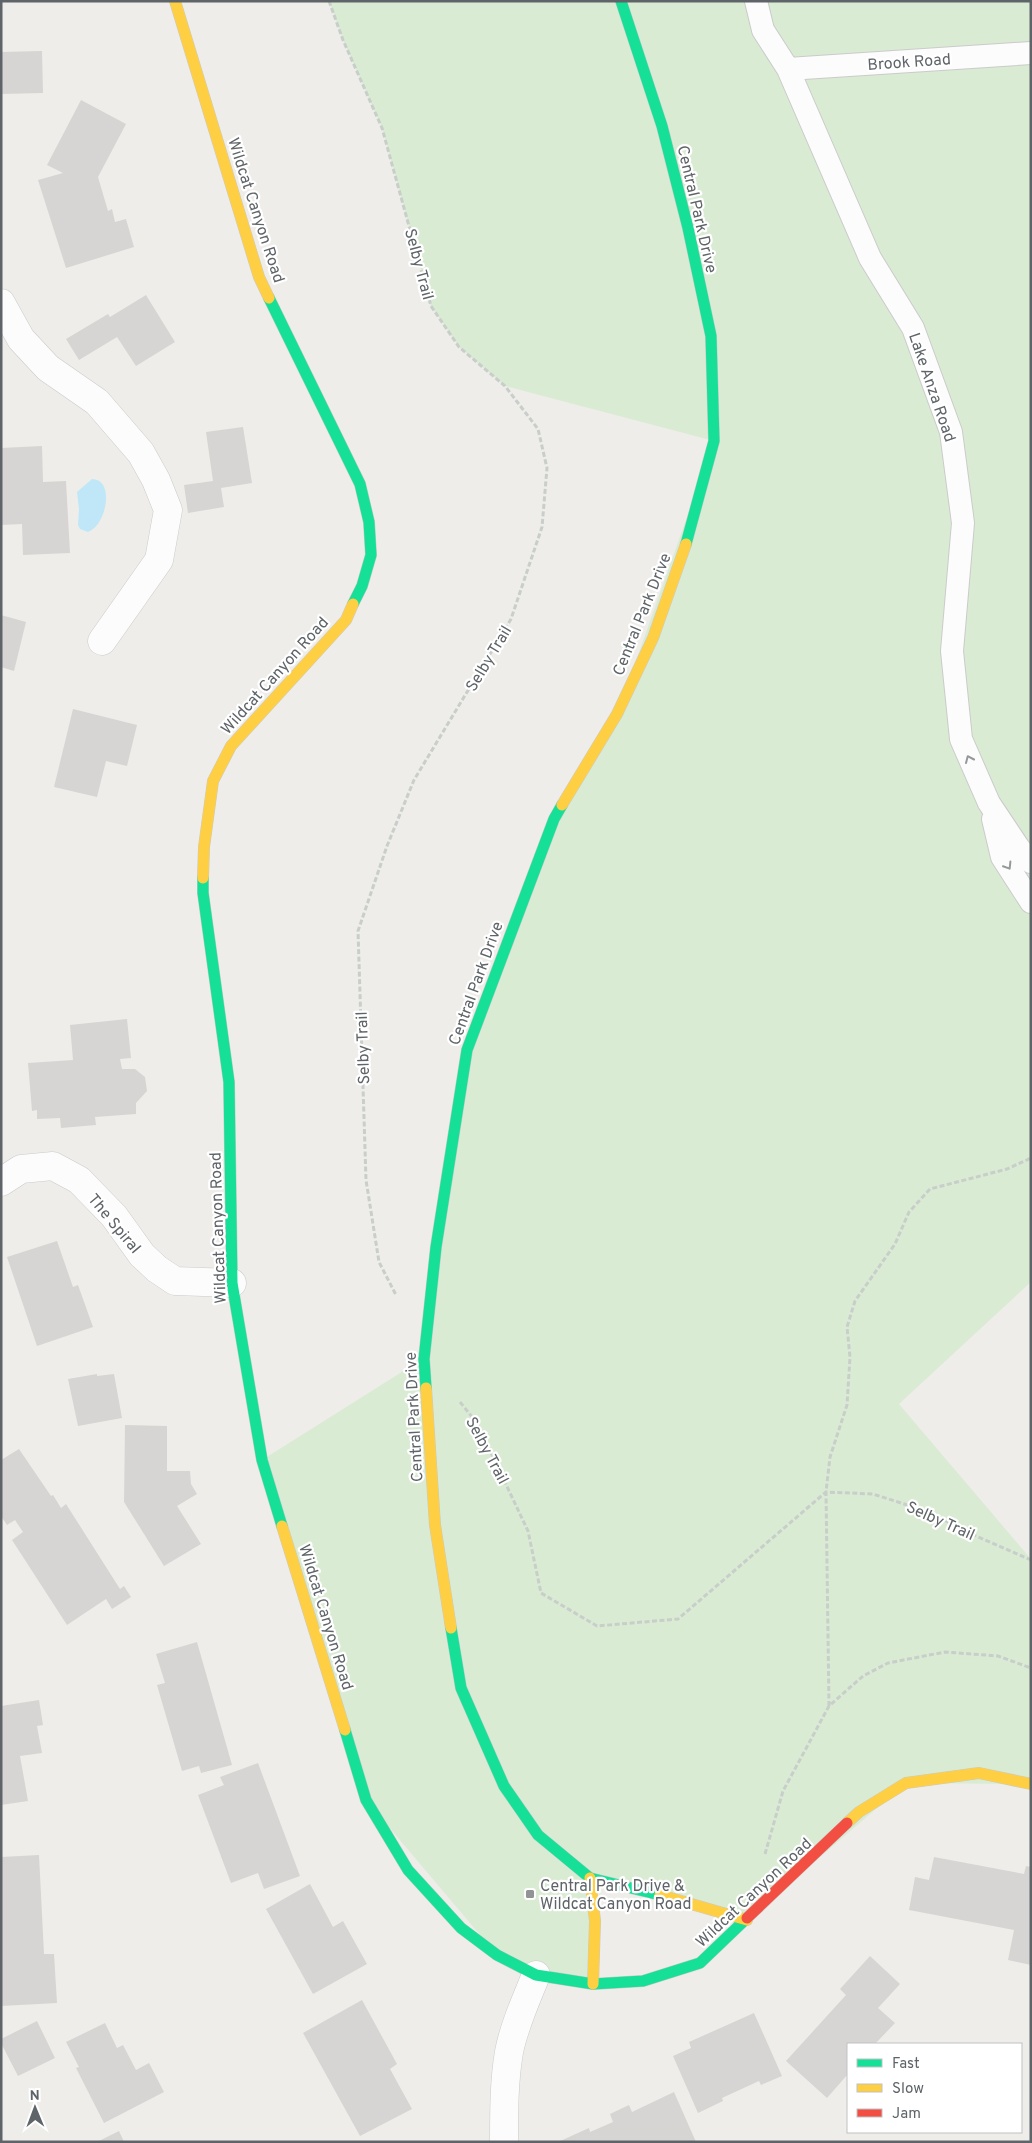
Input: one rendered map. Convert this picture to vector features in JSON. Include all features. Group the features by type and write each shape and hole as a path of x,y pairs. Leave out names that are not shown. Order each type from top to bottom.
{"street":[{"name":"Wildcat Canyon Road","path":"175,1 259,277 360,484 368,522 370,555 362,586 346,620 231,746 213,781 204,847 203,893 229,1082 232,1283 262,1460 366,1800 408,1870 461,1928 497,1955 536,1975 593,1984 643,1981 700,1963 859,1812 906,1783 979,1773 1031,1784"},
{"name":"Central Park Drive","path":"621,1 662,126 688,228 711,336 714,442 683,557 653,638 617,714 554,819 467,1050 436,1247 424,1359 435,1525 461,1688 504,1786 538,1835 590,1878 663,1896 746,1920"},
{"path":"1,303 21,339 48,368 97,402 141,453 156,480 168,510 159,560 102,641"},
{"name":"The Spiral","path":"1,1182 21,1169 53,1166 78,1180 114,1216 142,1255 157,1269 176,1281 232,1283"},
{"path":"590,1878 595,1921 593,1984"},
{"path":"504,2142 504,2113 509,2052 520,2015 536,1975"}],"lane":[{"name":"Lake Anza Road","path":"756,1 763,30 788,69 870,258 913,328 952,432 963,523 952,651 961,739 989,803 1019,848 1031,862"},
{"name":"Brook Road","path":"788,69 1031,53"},
{"name":"Lake Anza Road","path":"989,803 1002,857 1031,902"}],"path":[{"name":"Selby Trail","path":"329,1 343,40 382,128 431,306 459,346 505,386 538,429 547,468 542,527 511,619 414,780 387,846 358,931 366,1180 378,1262 400,1303"},
{"path":"829,1706 826,1492 830,1457 847,1406 850,1357 847,1327 855,1301 895,1244 909,1212 930,1189 1007,1169 1031,1158"},
{"name":"Selby Trail","path":"424,1359 478,1424 528,1530 541,1593 597,1626 678,1619 826,1492 873,1494 926,1511 976,1536 1031,1560"},
{"path":"765,1855 783,1791 829,1706 863,1676 888,1663 945,1652 998,1656 1031,1668"}],"green space":[{"path":"329,1 1031,1 1031,1282 899,1404 1031,1559 1031,1784 906,1783 747,1920 590,1878 593,1984 497,1955 366,1800 262,1460 424,1358 467,1050 554,819 617,714 714,441 505,386 459,347 431,306 382,128 343,40"}],"water":[{"path":"92,479 99,481 104,486 106,503 100,521 95,528 88,532 80,529 78,525 77,492"}],"building":[{"path":"42,51 43,93 1,94 1,52"},
{"path":"81,100 126,124 98,177 108,211 112,209 115,222 126,219 134,247 66,268 38,180 63,173 47,165"},
{"path":"146,295 175,342 136,366 117,337 79,360 66,339 108,314 110,317"},
{"path":"243,427 252,483 221,488 224,507 188,513 184,485 213,481 206,432"},
{"path":"42,446 43,482 66,481 70,553 23,555 22,524 1,525 1,448"},
{"path":"1,615 26,622 14,671 1,667"},
{"path":"73,709 137,725 127,766 106,761 97,797 54,787"},
{"path":"127,1019 131,1058 120,1059 122,1069 135,1069 145,1077 147,1091 136,1103 136,1114 95,1117 96,1125 61,1128 60,1118 37,1119 37,1110 32,1111 28,1063 73,1060 70,1025"},
{"path":"57,1241 73,1287 78,1285 93,1327 37,1346 7,1257"},
{"path":"97,1374 97,1376 114,1374 122,1418 78,1426 68,1379"},
{"path":"125,1425 167,1426 167,1471 190,1471 191,1484 197,1494 177,1506 201,1544 164,1566 124,1502"},
{"path":"19,1449 61,1508 66,1504 120,1589 124,1586 131,1597 112,1609 106,1599 67,1625 12,1540 23,1532 15,1520 7,1525 1,1516 1,1460"},
{"path":"197,1642 232,1765 201,1773 199,1766 182,1771 157,1685 165,1683 156,1654"},
{"path":"39,1700 43,1725 37,1726 42,1753 20,1756 28,1801 1,1805 1,1706"},
{"path":"258,1763 300,1876 264,1889 258,1873 231,1883 198,1795 224,1785 220,1777"},
{"path":"39,1855 44,1954 54,1954 57,2003 1,2006 1,1857"},
{"path":"934,1857 1024,1874 1026,1866 1031,1867 1031,1965 1008,1960 1014,1930 909,1910 915,1877 929,1880"},
{"path":"310,1884 333,1927 343,1921 367,1964 313,1994 266,1909"},
{"path":"870,1956 900,1984 878,2008 895,2023 876,2043 847,2043 847,2075 827,2098 786,2061 846,1995 840,1989"},
{"path":"362,2000 397,2064 390,2069 412,2109 360,2136 303,2033"},
{"path":"754,2013 782,2076 761,2085 759,2081 722,2098 723,2101 698,2113 673,2056 691,2048 689,2042"},
{"path":"37,2021 55,2058 18,2076 1,2043 1,2039"},
{"path":"105,2023 117,2048 123,2045 136,2070 149,2063 164,2092 104,2123 76,2068 79,2067 66,2042"},
{"path":"674,2092 696,2142 558,2142 589,2128 590,2132 613,2122 610,2114 629,2105 632,2112"},
{"path":"119,2131 124,2142 97,2142"}],"traffic: fast":[{"path":"621,1 662,126 688,228 711,336 714,441 686,544"},
{"path":"269,298 360,484 369,522 371,555 362,586 353,604"},
{"path":"426,1388 424,1359 436,1247 467,1050 554,819 562,805"},
{"path":"203,878 203,893 229,1082 232,1283 262,1460 282,1526"},
{"path":"451,1628 461,1688 504,1786 538,1835 590,1878 660,1895"},
{"path":"345,1730 366,1800 408,1870 461,1928 497,1955 536,1975 593,1984 643,1981 700,1963 747,1918"}],"traffic: slow":[{"path":"175,1 259,277 269,298"},
{"path":"562,805 617,714 653,638 686,544"},
{"path":"203,878 204,847 213,781 231,746 346,620 353,604"},
{"path":"426,1388 435,1525 451,1628"},
{"path":"282,1526 345,1730"},
{"path":"847,1823 859,1812 906,1783 979,1773 1031,1784"},
{"path":"590,1878 595,1921 593,1984"},
{"path":"660,1895 747,1920"}],"traffic: jam":[{"path":"747,1918 847,1823"}],"place":[{"name":"Central Park Drive & Wildcat Canyon Road","path":"530,1894"}]}
